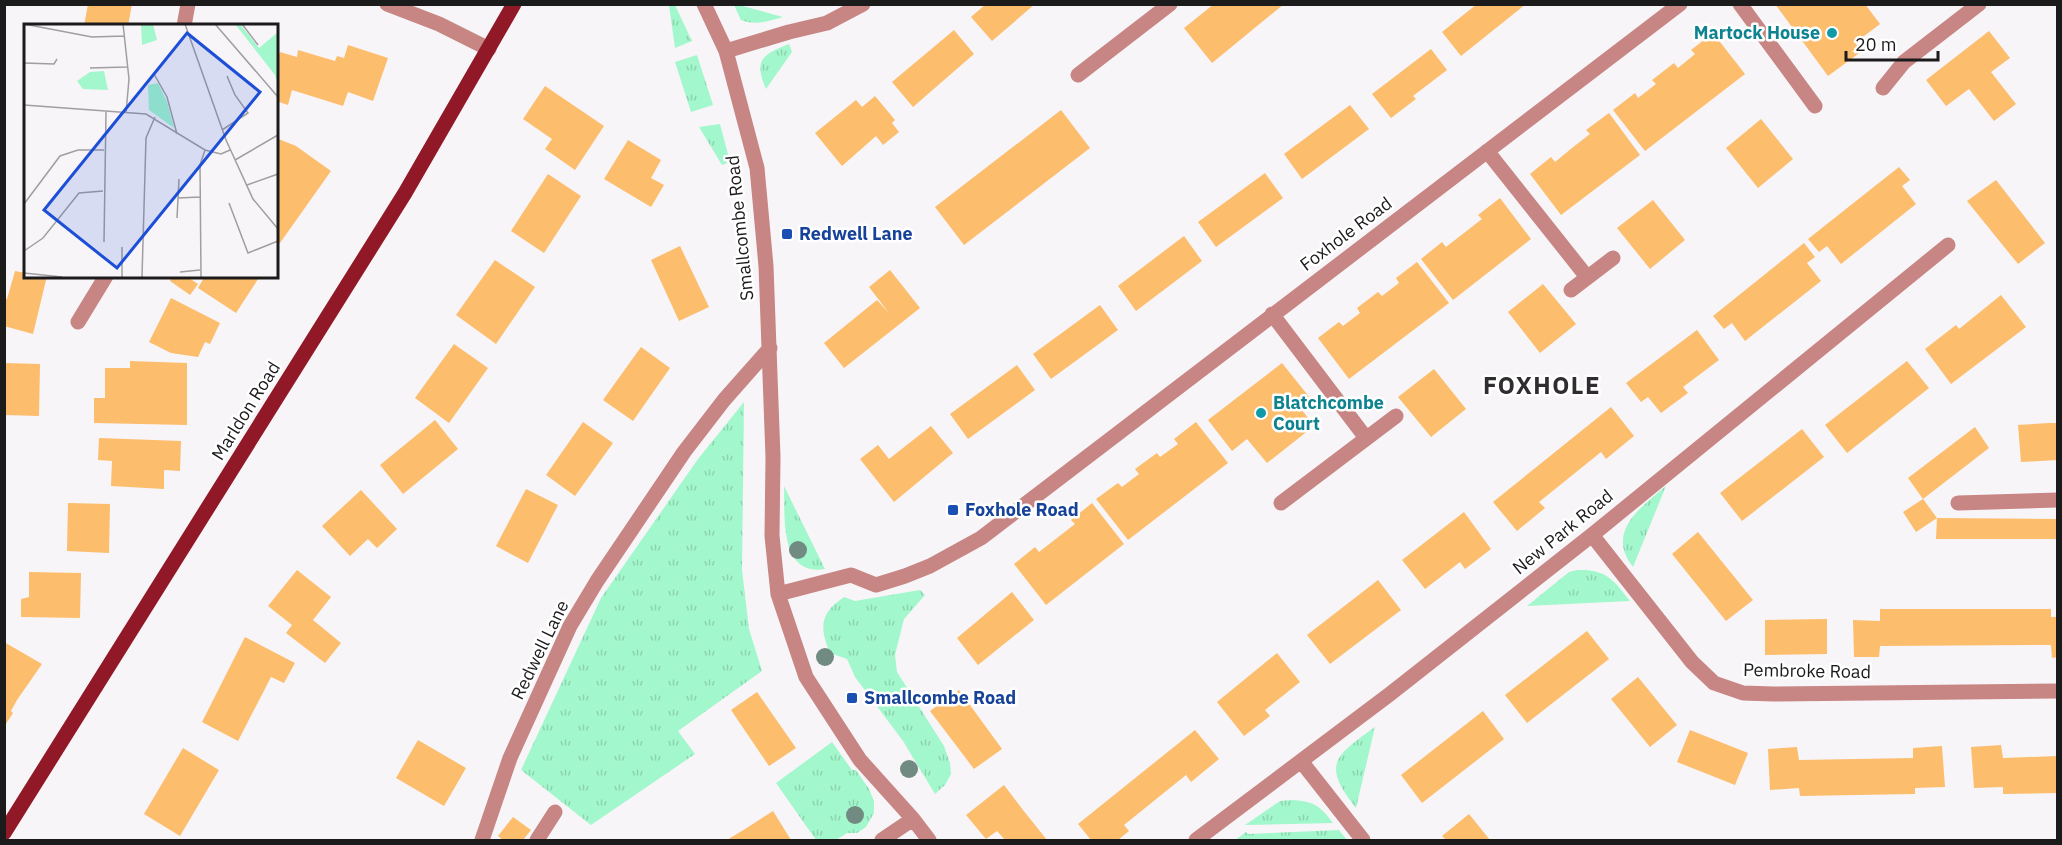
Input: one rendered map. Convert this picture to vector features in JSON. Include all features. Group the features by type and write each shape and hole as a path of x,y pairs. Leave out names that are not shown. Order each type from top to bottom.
{"main road":[{"name":"Marldon Road","path":"4,833 405,193 514,4"}],"street":[{"path":"184,24 188,4"},
{"path":"387,4 439,24 489,49"},
{"name":"Smallcombe Road","path":"704,4 726,51 757,168 766,266 770,348 772,536 778,594 806,677 860,760 914,819 929,840"},
{"path":"726,51 827,23 863,4"},
{"path":"1078,75 1170,4"},
{"name":"Foxhole Road","path":"778,594 851,575 876,585 930,566 981,538 1680,4"},
{"path":"1740,4 1815,106"},
{"path":"1883,88 1904,62 1979,4"},
{"path":"1488,152 1587,277"},
{"name":"New Park Road","path":"1196,840 1592,535 1948,245"},
{"path":"1571,290 1613,258"},
{"path":"78,322 105,278"},
{"path":"1272,314 1366,438"},
{"name":"Redwell Lane","path":"482,840 510,758 570,626 603,572 684,452 723,400 770,348"},
{"path":"1281,503 1396,416"},
{"path":"1958,503 2058,500"},
{"name":"Pembroke Road","path":"1592,535 1692,662 1714,683 1743,693 2058,691"},
{"path":"1301,761 1364,840"},
{"path":"537,840 555,812"},
{"path":"882,840 914,819"}],"green space":[{"path":"669,5 675,5 692,41 675,48"},
{"path":"734,5 783,17 762,22 747,22 741,20"},
{"path":"789,44 792,52 766,89 760,71 763,59 773,51"},
{"path":"697,55 713,105 691,112 675,62"},
{"path":"720,124 730,162 722,165 699,127"},
{"path":"744,402 742,570 749,629 762,671 678,731 695,754 591,825 521,770 601,598 698,459"},
{"path":"784,486 825,569 810,569 799,564 792,554 785,528"},
{"path":"1666,486 1633,567 1625,554 1623,543 1625,532 1637,512"},
{"path":"1595,571 1608,577 1630,601 1527,606 1569,572"},
{"path":"920,590 925,595 904,619 895,655 897,672 944,746 950,763 951,774 945,785 935,794 903,741 855,677 847,659 830,653 823,628 830,609 844,597 855,601"},
{"path":"1375,727 1356,808 1339,781 1336,771 1337,762 1350,746"},
{"path":"832,742 869,789 874,801 874,813 866,827 857,833 847,833 836,840 816,840 776,783"},
{"path":"1280,801 1305,801 1315,805 1333,823 1245,825"},
{"path":"1339,830 1347,840 1235,840 1246,832 1248,834"}],"building":[{"path":"88,4 132,4 128,24 84,24"},
{"path":"986,4 1035,4 992,41 971,17"},
{"path":"1214,4 1284,4 1212,63 1184,28"},
{"path":"1477,4 1526,4 1461,56 1442,32"},
{"name":"Martock House","path":"1775,4 1865,4 1880,24 1855,43 1862,51 1828,76"},
{"path":"954,30 974,54 913,107 892,82"},
{"path":"1989,31 2010,58 1991,72 2016,104 1994,121 1969,89 1946,106 1926,80"},
{"path":"1713,33 1745,74 1645,151 1613,110 1635,93 1638,98 1656,84 1652,80 1674,63 1678,68 1695,54 1691,50"},
{"path":"348,45 388,58 373,101 348,92 343,106 292,90 288,105 278,102 280,52 297,57 298,50 335,61 337,56 344,58"},
{"path":"1431,49 1447,70 1413,96 1416,99 1391,118 1372,94"},
{"path":"545,86 604,126 575,170 545,149 552,139 523,119"},
{"path":"875,96 895,120 892,123 899,132 883,145 876,136 842,166 815,133 856,100 862,107"},
{"path":"1350,105 1369,129 1302,179 1284,154"},
{"path":"1061,110 1090,148 964,245 935,207"},
{"path":"1609,113 1640,155 1561,215 1530,174 1551,157 1555,162 1590,134 1586,130"},
{"path":"1761,119 1793,159 1758,188 1726,148"},
{"path":"278,139 296,146 331,171 280,243 278,242"},
{"path":"628,140 661,160 651,178 664,185 651,207 604,179"},
{"path":"1899,167 1910,180 1902,186 1916,204 1841,264 1827,246 1819,252 1808,239"},
{"path":"1265,173 1283,198 1216,247 1198,222"},
{"path":"548,174 581,196 544,253 511,231"},
{"path":"1996,180 2045,243 2018,264 1967,201"},
{"path":"1500,198 1531,239 1453,300 1421,259 1442,242 1446,247 1482,219 1478,215"},
{"path":"1653,200 1685,240 1650,269 1617,228"},
{"path":"1184,236 1202,261 1136,311 1118,286"},
{"path":"1804,243 1815,257 1807,263 1821,281 1745,341 1732,323 1724,329 1713,316"},
{"path":"680,246 709,307 679,321 651,260"},
{"path":"495,260 535,287 496,344 456,315"},
{"path":"1417,262 1449,303 1349,379 1318,338 1339,322 1343,326 1360,313 1357,308 1378,292 1382,296 1399,283 1396,278"},
{"path":"890,270 920,308 844,368 824,343 877,300 889,313 869,287"},
{"path":"15,271 24,273 24,278 47,278 33,334 4,326 4,298 7,299"},
{"path":"172,278 189,278 198,284 190,295 170,281"},
{"path":"204,278 259,278 236,313 198,288"},
{"path":"1543,284 1576,324 1540,353 1508,312"},
{"path":"2001,295 2026,327 1951,384 1925,349 1956,325 1959,329"},
{"path":"171,298 220,323 210,344 205,342 198,357 171,353 149,342"},
{"path":"1100,305 1118,330 1051,379 1033,354"},
{"path":"1697,330 1719,360 1683,387 1688,393 1661,413 1648,397 1641,402 1626,383"},
{"path":"454,344 488,368 449,423 415,398"},
{"path":"641,347 670,368 633,421 603,400"},
{"path":"130,361 187,363 187,425 94,423 94,398 105,398 105,368 130,368"},
{"path":"1907,361 1929,388 1847,453 1825,425"},
{"path":"4,363 40,364 39,416 4,415"},
{"name":"Blatchcombe Court","path":"1282,363 1310,398 1299,406 1314,426 1267,463 1247,439 1232,451 1208,420"},
{"path":"1017,365 1035,390 968,439 950,414"},
{"path":"1434,369 1466,409 1431,437 1398,397"},
{"path":"1611,407 1634,436 1606,459 1601,452 1539,502 1545,508 1517,531 1493,502"},
{"path":"435,420 458,449 403,494 380,465"},
{"path":"583,422 613,443 575,496 546,475"},
{"path":"1196,422 1228,463 1128,540 1096,499 1118,483 1122,487 1139,474 1135,469 1157,453 1160,457 1178,444 1174,439"},
{"path":"2058,423 2058,460 2021,462 2018,425"},
{"path":"931,426 953,453 894,502 860,459 878,445 889,459"},
{"path":"1975,427 1989,448 1923,499 1908,478"},
{"path":"1802,429 1824,457 1742,521 1720,493"},
{"path":"99,438 181,441 180,471 164,470 164,489 111,486 112,461 98,460"},
{"path":"526,489 558,505 528,563 496,546"},
{"path":"361,490 397,529 377,548 368,539 350,556 322,526"},
{"path":"1923,499 1937,518 1916,532 1903,512"},
{"path":"68,503 110,504 109,553 67,551"},
{"path":"1092,503 1124,544 1046,605 1014,564 1035,547 1039,552 1075,524 1071,520"},
{"path":"1464,512 1491,549 1465,569 1460,562 1425,589 1402,560"},
{"path":"1937,518 2058,519 2058,539 1936,539"},
{"path":"1698,532 1753,600 1726,621 1672,554"},
{"path":"297,570 331,597 313,620 341,643 325,663 286,633 292,625 268,606"},
{"path":"29,572 81,573 80,618 21,617 21,599 29,597"},
{"path":"1378,580 1401,610 1330,664 1307,635"},
{"path":"1012,592 1034,620 978,665 957,638"},
{"path":"1880,609 2051,609 2051,617 2058,617 2058,657 2052,658 2051,645 1880,646 1879,657 1854,657 1853,620 1880,621"},
{"path":"1827,619 1827,654 1765,655 1765,620"},
{"path":"1587,631 1609,659 1527,723 1505,695"},
{"path":"245,637 295,663 284,683 271,677 238,741 202,722"},
{"path":"4,642 42,664 17,700 11,711 13,713 4,727"},
{"path":"1277,653 1300,682 1265,710 1270,716 1244,736 1217,702"},
{"path":"1638,677 1677,725 1650,747 1611,699"},
{"path":"959,690 1002,749 974,769 930,711"},
{"path":"757,692 796,748 769,766 731,710"},
{"path":"1483,711 1504,739 1422,803 1401,775"},
{"path":"1195,730 1219,759 1191,782 1186,775 1124,825 1129,831 1118,840 1091,840 1078,824"},
{"path":"1690,730 1748,753 1735,785 1677,762"},
{"path":"418,740 466,768 444,806 396,778"},
{"path":"2001,745 2003,758 2058,756 2058,793 2003,794 2003,787 1974,788 1971,747"},
{"path":"1942,746 1945,787 1915,788 1915,794 1800,796 1799,788 1770,790 1768,749 1797,747 1799,760 1913,758 1913,748"},
{"path":"183,748 219,770 180,836 144,814"},
{"path":"1004,785 1047,840 1005,840 997,831 986,839 966,815"},
{"path":"773,811 791,840 727,840 745,829"},
{"path":"1469,814 1490,840 1446,840 1442,836"},
{"path":"513,817 531,830 523,840 503,840 498,836"}],"place":[{"name":"Martock House","path":"1832,33"},
{"name":"Redwell Lane","path":"787,234"},
{"name":"Blatchcombe Court","path":"1261,413"},
{"name":"Foxhole Road","path":"953,510"},
{"name":"Smallcombe Road","path":"852,698"}],"district":[{"name":"FOXHOLE","path":"1542,386"}]}
